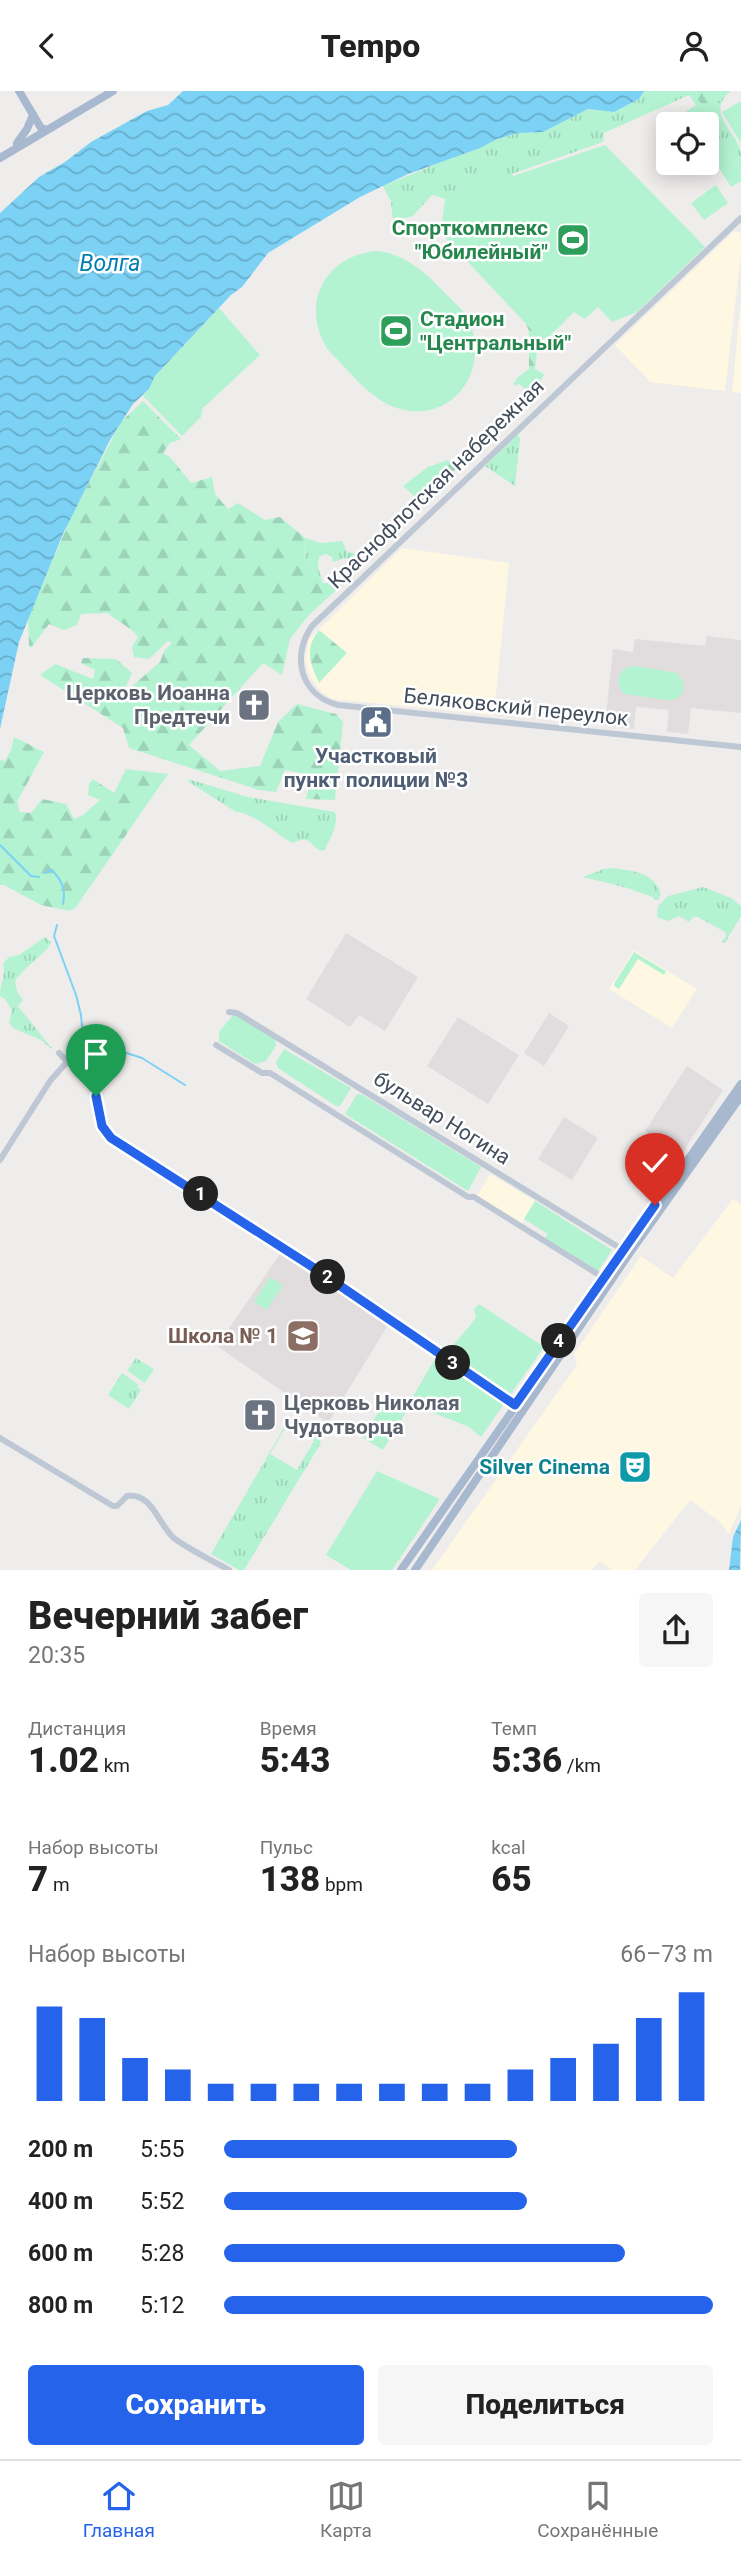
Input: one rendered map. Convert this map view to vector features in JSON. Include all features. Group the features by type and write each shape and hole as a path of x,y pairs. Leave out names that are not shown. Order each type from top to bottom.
{"main road":[{"path":"21,91 33,115 44,128"},
{"path":"21,91 44,128"},
{"path":"0,155 104,91"},
{"path":"0,155 113,91"},
{"path":"17,143 33,115"},
{"path":"415,1570 741,1084"},
{"path":"403,1569 604,1278 741,1097"},
{"path":"515,1405 520,1413"}],"street":[{"name":"Краснофлотская набережная","path":"302,673 301,649 312,626 741,218"},
{"name":"Беляковский переулок","path":"302,673 316,695 338,705 741,747"},
{"name":"бульвар Ногина","path":"233,1012 626,1252"},
{"path":"216,1045 262,1073 270,1073 468,1197 474,1198 604,1278"},
{"path":"59,1053 93,1091 102,1126 111,1138 311,1266 515,1405"},
{"path":"0,1160 50,1081 67,1062"},
{"path":"0,1438 113,1506 127,1496 136,1496 157,1512 175,1539 229,1570"}],"shaded area":[{"path":"734,231 741,233 741,255 725,391 650,382 615,345"},
{"path":"741,300 741,393 732,392"},
{"path":"402,548 509,563 494,715 332,699 321,692 310,677 305,660 309,639"},
{"path":"707,636 741,640 741,713 691,708 688,734 667,732 669,710 636,707 634,729 605,726 613,649 633,652 635,639 705,646"},
{"path":"346,933 418,977 385,1031 359,1015 350,1027 306,999"},
{"path":"634,950 697,989 672,1028 609,989"},
{"path":"549,1013 569,1026 544,1066 524,1053"},
{"path":"458,1017 519,1055 488,1104 427,1066"},
{"path":"687,1066 723,1090 681,1155 645,1131"},
{"path":"564,1117 598,1138 572,1180 538,1159"},
{"path":"490,1174 535,1201 521,1224 477,1196"},
{"path":"733,1199 741,1205 741,1506 729,1534 719,1521 690,1500 635,1570 612,1570 599,1561 592,1570 432,1570 577,1365 574,1354 641,1256 673,1278"},
{"name":"Школа № 1","path":"282,1251 388,1325 328,1423 217,1346"}],"green space":[{"path":"644,91 700,91 723,98 731,91 720,107 724,122 741,152 741,170 719,138 719,112 701,112 689,95 604,133 603,142 512,174 513,177 445,199 432,195 413,216 393,221 391,202 383,186 497,139 518,133 543,132 588,109 614,112 639,99"},
{"path":"700,91 728,91 707,109 697,99"},
{"path":"741,101 741,143 722,112"},
{"path":"697,104 702,112 685,112"},
{"path":"719,138 741,171 741,181 731,187 719,168"},
{"name":"Спорткомплекс \"Юбилейный\"","path":"605,145 705,247 637,312 612,322 598,307 585,319 574,312 549,337 540,339 441,233 445,199"},
{"path":"716,185 728,203 704,220 691,203"},
{"name":"Стадион \"Центральный\"","path":"375,251 401,258 424,273 464,312 473,331 475,350 472,369 465,385 453,399 437,408 418,411 387,404 360,383 328,350 320,333 316,317 317,301 330,273 357,255"},
{"path":"219,308 260,355 202,409 201,417 182,436 143,396 155,376"},
{"path":"524,319 549,334 538,343 535,369 544,374 534,393 514,384 517,378 529,369 529,331"},
{"path":"143,401 181,439 170,443 163,453 170,457 191,483 212,477 215,494 228,509 238,503 265,520 280,517 305,538 304,560 323,583 343,584 309,615 290,639 282,675 263,663 189,745 220,771 260,766 278,722 297,704 336,714 343,722 335,800 306,799 312,775 285,770 276,792 259,790 129,748 123,728 40,675 55,664 93,679 95,670 81,663 83,658 116,659 132,673 123,694 160,662 164,651 172,643 168,641 149,659 134,657 132,647 138,637 108,613 81,614 77,625 64,630 49,624 31,648 29,646 28,619 71,517 121,422"},
{"path":"518,434 520,439 515,486 485,466"},
{"path":"448,460 457,468 422,503 403,486 428,467"},
{"path":"305,538 321,543 342,541 347,552 354,553 359,560 355,563 346,558 333,562 332,557 326,554 319,557 318,568 323,583 304,560"},
{"path":"319,630 347,653 319,683 313,669 310,650"},
{"path":"635,666 677,673 684,683 682,693 678,698 668,700 624,694 619,685 619,676 625,669"},
{"path":"14,737 44,752 17,802 20,812 31,813 42,799 66,804 74,819 100,800 88,795 89,784 93,779 114,793 126,769 168,774 76,907 70,911 41,905 0,885 0,760 5,761"},
{"path":"188,779 248,797 335,812 333,831 325,849 321,851 306,840 292,843 257,820 236,812"},
{"path":"612,868 648,877 658,887 661,895 658,900 624,887 583,877"},
{"path":"703,887 731,898 741,906 741,916 725,943 722,942 726,936 725,932 698,917 693,917 689,922 679,916 668,921 657,917 658,906 668,896"},
{"path":"45,937 51,942 48,947 15,981 23,1000 18,1006 53,1050 41,1040 15,1029 9,1023 12,1010 0,996 3,964 9,957 19,955"},
{"path":"634,952 666,971 664,975 638,959 619,989 614,986 615,982"},
{"path":"233,1015 238,1015 275,1039 276,1046 266,1061 255,1064 219,1041 219,1032"},
{"path":"284,1049 351,1088 340,1106 278,1068 276,1062"},
{"path":"357,1094 363,1095 481,1167 468,1191 345,1114"},
{"path":"535,1201 612,1250 598,1271 545,1238 548,1234 524,1219"},
{"path":"270,1277 283,1285 267,1310 254,1302"},
{"path":"479,1304 544,1347 510,1395 448,1352 476,1317 474,1309"},
{"path":"136,1358 154,1369 145,1383 129,1372 128,1369"},
{"path":"435,1359 504,1404 481,1437 469,1427 409,1403"},
{"path":"122,1373 139,1385 137,1387 141,1390 129,1409 108,1395"},
{"path":"390,1395 409,1407 383,1450 362,1437"},
{"path":"292,1422 318,1436 321,1443 244,1570 239,1570 211,1554 286,1424","holes":["287,1425 314,1441 297,1470 270,1454"]},
{"path":"377,1471 440,1499 392,1570 351,1570 326,1555"}],"water":[{"name":"Волга","path":"183,91 644,91 639,99 614,112 588,109 543,132 518,133 497,139 480,148 408,174 360,197 268,253 242,287 231,295 155,376 149,389 133,404 110,440 63,534 19,642 0,729 0,213 39,177 91,142 147,111 168,105"},
{"path":"741,1520 740,1570 729,1570 733,1537"}],"waterway":[{"path":"0,845 31,876 39,877"},
{"path":"45,873 52,870 61,882 63,904"},
{"path":"57,925 54,936 76,995 82,1026 91,1036 108,1047 142,1058 185,1085"}],"place":[{"name":"Спорткомплекс \"Юбилейный\"","path":"573,240"},
{"name":"Стадион \"Центральный\"","path":"396,331"},
{"name":"Церковь Иоанна Предтечи","path":"254,705"},
{"name":"Участковый пункт полиции №3","path":"376,722"},
{"name":"Школа № 1","path":"303,1336"},
{"name":"Церковь Николая Чудотворца","path":"260,1415"},
{"name":"Silver Cinema","path":"635,1467"}],"route":[{"path":"96,1096 102,1126 111,1138 311,1266 515,1405 655,1205"}]}
